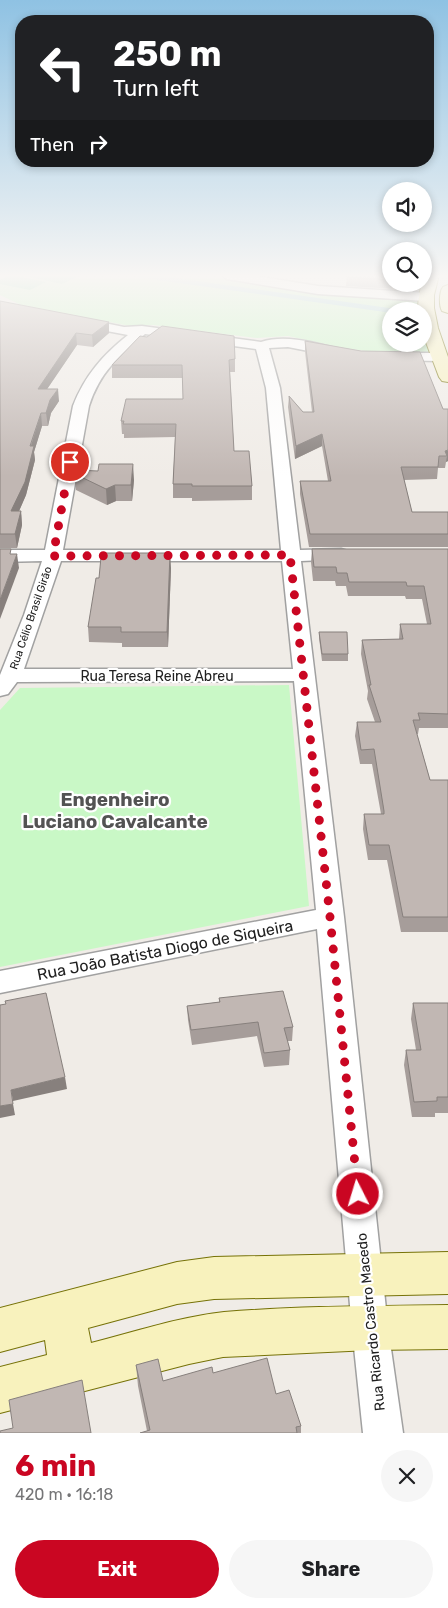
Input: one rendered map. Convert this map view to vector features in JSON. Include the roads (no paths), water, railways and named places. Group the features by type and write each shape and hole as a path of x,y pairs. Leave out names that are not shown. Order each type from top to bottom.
{"main road":[{"path":"436,342 445,366"},
{"path":"0,1330 177,1283 214,1278 365,1273 448,1273"},
{"path":"63,1314 73,1370"},
{"path":"0,1390 189,1341 223,1335 370,1328 448,1327"}],"street":[{"name":"Rua Célio Brasil Girão","path":"5,683 34,615 53,556 81,406 86,389 102,364 128,342"},
{"path":"231,342 262,346 269,342 283,342 350,355"},
{"name":"Rua Ricardo Castro Macedo","path":"262,346 273,388 330,917 370,1328 383,1433"},
{"path":"378,357 445,366"},
{"path":"0,556 359,554"},
{"name":"Rua Teresa Reine Abreu","path":"5,683 303,675"},
{"name":"Rua João Batista Diogo de Siqueira","path":"0,982 330,917"}],"district":[{"name":"Engenheiro Luciano Cavalcante","path":"115,810"}]}
